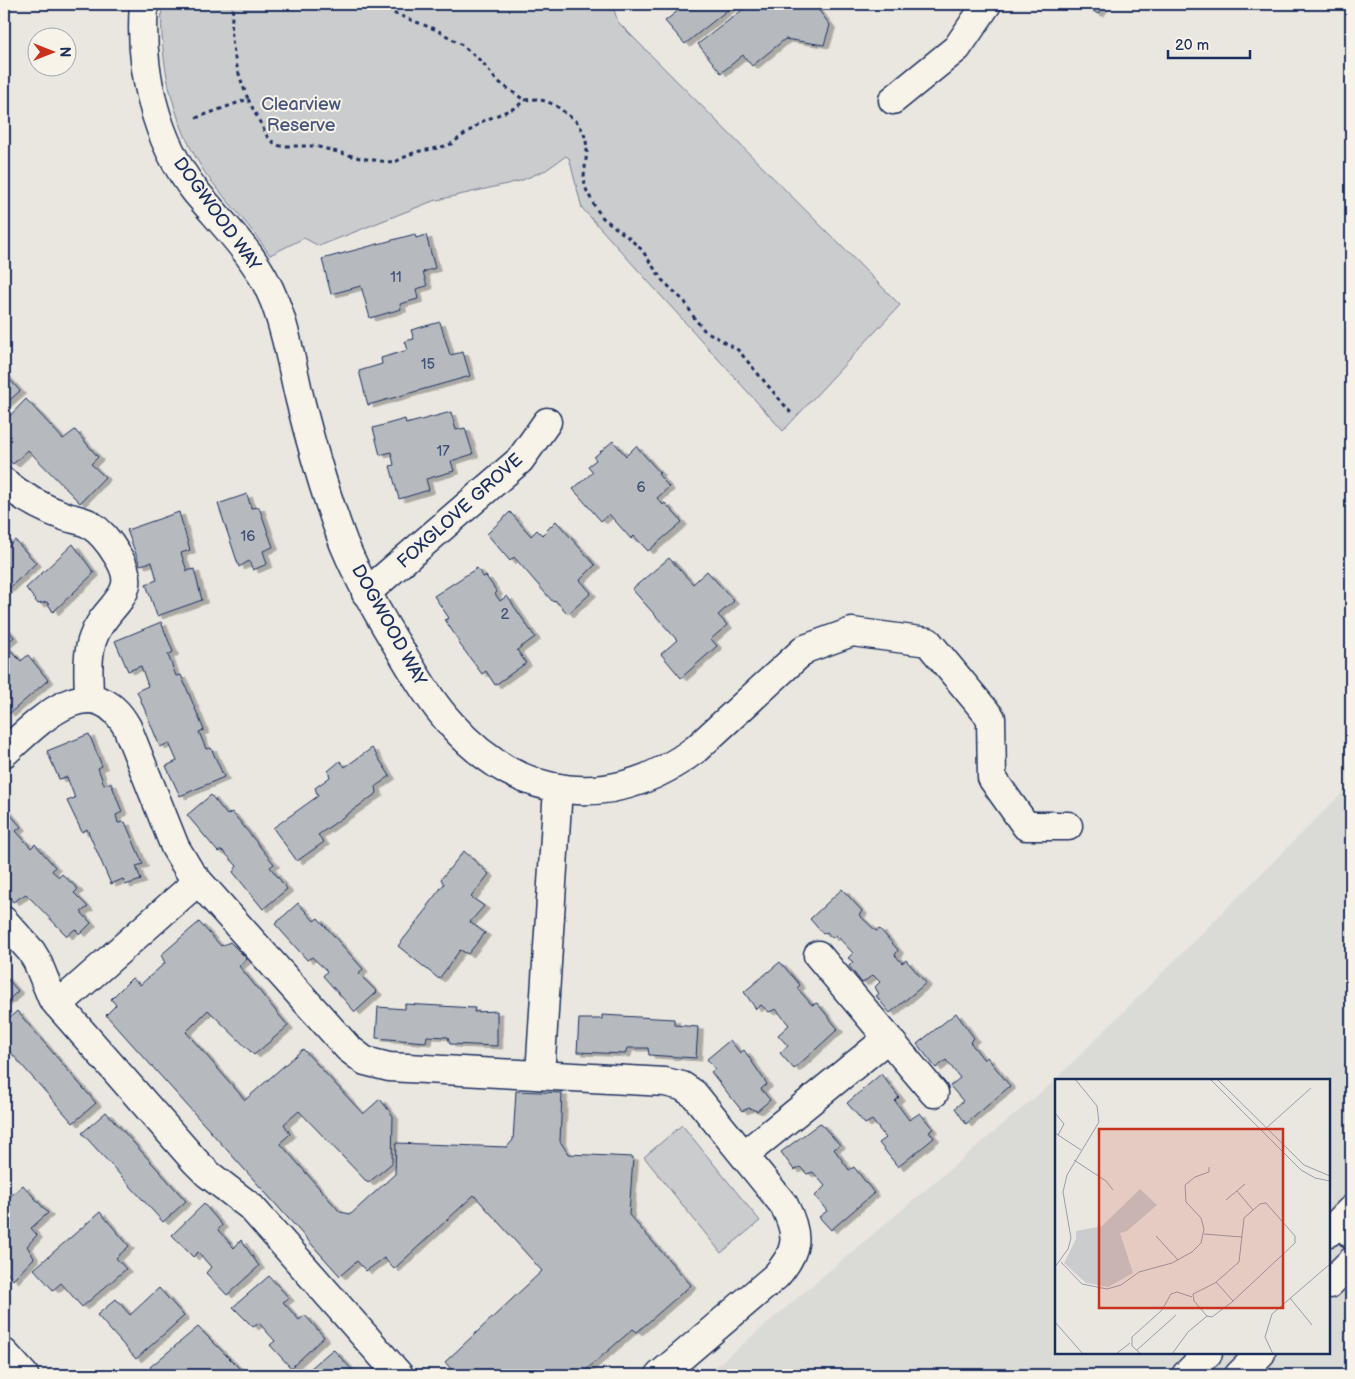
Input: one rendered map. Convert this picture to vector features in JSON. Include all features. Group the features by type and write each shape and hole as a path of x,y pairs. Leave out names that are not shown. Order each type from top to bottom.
{"street":[{"name":"DOGWOOD WAY","path":"144,4 144,53 151,96 162,131 177,164 194,189 242,245 260,270 274,300 284,332 312,448 344,544 366,593 427,693 451,724 475,748 516,776 558,788 595,790 618,787 662,772 696,749 805,649 852,632 928,642 990,718 992,778 1026,826 1068,826"},
{"path":"893,100 957,48 987,4"},
{"name":"FOXGLOVE GROVE","path":"366,593 520,460 547,422"},
{"path":"4,482 27,499 45,508 88,524 97,530 108,540 124,565 127,574 127,584 124,593 99,626 93,639 90,654 89,699"},
{"path":"4,753 55,709 78,700 89,699 106,703 121,717 127,727 182,861 348,1048 366,1061 389,1067 665,1082 682,1086 694,1094 784,1205 790,1215 795,1245 787,1263 776,1276 660,1375"},
{"path":"540,1075 558,788"},
{"path":"58,1005 198,881"},
{"path":"4,921 31,951 49,992 58,1005 195,1161 208,1174 251,1207 399,1375"},
{"path":"818,955 934,1093"},
{"path":"744,1155 888,1038"},
{"path":"1330,1283 1351,1262"},
{"path":"4,1353 24,1375"},
{"path":"1186,1375 1207,1354"},
{"path":"1239,1375 1260,1354"}],"path":[{"path":"234,4 232,29 238,72 248,99 268,136 274,143 280,146 315,146 360,158 388,162 397,161 415,152 450,144 483,122 517,107 524,100"},
{"path":"381,4 393,13 437,30 462,45 476,56 496,80 524,100 537,99 555,105 577,122 586,140 585,187 594,207 603,218 630,238 642,250 662,280 685,302 704,330 738,350 791,413"},
{"path":"196,118 248,99"}],"shaded area":[{"path":"1351,784 1351,1375 706,1375 1055,1080 1055,1354 1330,1354 1330,1079 1056,1079"}],"green space":[{"name":"Clearview Reserve","path":"162,4 612,4 618,22 900,305 783,431 582,208 569,158 566,156 546,170 520,181 433,201 319,246 304,238 270,255 204,172 183,130 175,110 165,68"},
{"path":"682,1125 760,1221 721,1253 644,1157"}],"building":[{"path":"682,4 735,4 685,44 665,21 684,6"},
{"path":"750,4 814,4 830,25 824,45 785,39 752,66 743,55 721,73 698,44"},
{"path":"1082,4 1104,4 1098,14"},
{"path":"415,234 416,238 426,235 435,268 423,272 427,286 416,289 418,299 400,304 401,309 370,318 361,286 331,294 322,259"},
{"path":"440,322 450,355 463,352 470,376 368,405 359,371 382,364 381,358 408,350 405,341 414,339 411,330"},
{"path":"4,373 20,391 4,405"},
{"path":"26,399 63,439 75,430 98,457 91,464 105,477 80,503 28,450 13,464 4,456 4,422"},
{"path":"451,412 456,430 465,428 473,454 451,461 454,471 426,479 429,490 399,499 390,466 394,465 391,452 380,455 373,428 405,419 406,424"},
{"path":"613,441 626,456 636,446 660,473 658,474 669,487 657,498 663,505 665,503 682,522 648,551 634,536 631,539 609,514 601,521 573,489 593,472 588,466 596,460 594,457"},
{"path":"247,494 251,508 259,507 273,547 263,551 267,564 253,570 249,561 239,567 218,504"},
{"path":"179,512 190,550 181,553 187,571 194,569 202,600 157,616 146,584 157,580 152,562 140,565 127,530"},
{"path":"510,512 531,536 537,530 542,535 556,521 595,565 580,580 591,593 568,614 555,600 553,602 514,557 510,561 487,534"},
{"path":"15,540 36,563 4,593 4,544 7,547"},
{"path":"73,544 94,573 53,612 47,602 38,604 26,588"},
{"path":"669,558 693,584 707,571 734,601 718,615 727,625 711,639 717,646 681,678 661,654 677,640 632,589"},
{"path":"477,568 483,577 486,576 497,592 495,594 500,601 507,596 535,637 517,650 526,663 495,685 486,671 482,674 458,642 445,620 449,618 434,596"},
{"path":"161,622 173,652 168,655 176,676 181,675 204,730 199,732 206,749 211,748 224,777 180,796 166,766 177,761 169,743 160,747 137,691 148,686 141,666 128,671 115,641"},
{"path":"4,626 14,637 5,645 21,661 28,655 48,680 9,714 4,706"},
{"path":"89,734 102,766 98,768 104,785 111,783 122,812 116,815 118,823 125,822 143,864 136,866 141,880 125,885 123,879 111,884 87,829 82,832 67,801 75,798 67,777 59,779 47,751"},
{"path":"372,748 390,776 376,786 377,793 318,835 324,842 297,861 273,828 318,796 315,788 330,777 328,771 340,761 345,767"},
{"path":"211,795 227,815 232,812 274,864 270,867 287,889 263,909 233,872 237,866 222,850 218,852 187,815"},
{"path":"4,807 21,827 16,831 31,848 35,844 55,867 52,871 59,877 62,874 78,889 74,893 88,907 81,912 91,923 80,934 75,929 67,936 26,894 13,902 4,890 4,870 6,868 4,866"},
{"path":"464,851 489,874 471,897 484,906 470,922 485,933 468,954 460,950 439,979 398,946 428,908 427,906 444,884 441,879"},
{"path":"842,889 862,911 859,915 876,931 880,929 898,950 895,955 902,963 906,960 926,983 890,1013 876,996 879,994 875,987 880,982 873,975 862,983 849,966 853,962 848,958 853,953 836,935 832,938 827,932 823,934 810,919"},
{"path":"298,903 314,921 318,918 363,969 359,974 377,992 355,1012 323,976 327,971 312,957 307,960 275,924"},
{"path":"199,922 221,946 230,942 247,959 239,966 288,1026 254,1055 208,1010 186,1032 245,1100 303,1049 363,1114 380,1099 393,1116 392,1163 368,1183 299,1111 284,1124 290,1134 280,1143 340,1212 351,1214 395,1174 396,1143 507,1147 513,1140 516,1091 562,1093 560,1141 568,1154 633,1157 629,1215 691,1285 637,1332 633,1329 580,1375 456,1375 445,1362 542,1271 474,1195 394,1269 384,1258 366,1271 357,1261 340,1276 106,1015 116,1005 111,999 132,978 140,985 165,963 161,955"},
{"path":"780,962 800,985 797,988 812,1005 817,1003 838,1029 794,1069 780,1053 788,1046 778,1035 789,1025 776,1009 769,1012 761,1005 756,1009 744,992"},
{"path":"4,975 18,991 4,1004"},
{"path":"405,1004 475,1008 474,1012 497,1011 497,1046 450,1044 448,1037 427,1036 426,1042 376,1038 378,1007 405,1009"},
{"path":"17,1011 96,1103 73,1123 4,1045 4,1023"},
{"path":"956,1013 974,1038 970,1042 984,1060 987,1057 1010,1086 966,1124 955,1108 963,1101 950,1086 960,1078 946,1060 936,1068 917,1044"},
{"path":"602,1015 674,1019 674,1025 698,1027 696,1058 649,1055 648,1048 627,1048 625,1054 577,1052 579,1019 602,1019"},
{"path":"730,1040 740,1053 744,1050 767,1084 761,1089 770,1100 757,1111 749,1108 742,1111 711,1072 715,1069 707,1059"},
{"path":"881,1074 899,1097 895,1101 909,1120 920,1113 933,1129 929,1131 934,1138 898,1167 879,1143 886,1138 872,1120 865,1124 847,1103"},
{"path":"106,1112 186,1201 163,1222 82,1133"},
{"path":"820,1123 840,1145 834,1149 849,1170 854,1167 874,1193 831,1230 819,1217 827,1211 815,1196 825,1186 813,1172 807,1174 800,1167 794,1170 781,1152"},
{"path":"23,1185 48,1213 31,1228 37,1235 27,1246 34,1258 13,1280 4,1269 4,1202"},
{"path":"204,1204 222,1225 218,1230 234,1248 241,1240 259,1266 227,1295 206,1273 211,1267 198,1252 193,1257 172,1235"},
{"path":"100,1212 129,1246 116,1258 126,1269 82,1307 61,1283 53,1290 34,1269"},
{"path":"269,1276 289,1298 283,1302 299,1320 305,1315 324,1337 291,1368 270,1345 275,1341 259,1323 253,1327 233,1307"},
{"path":"159,1288 184,1316 136,1359 97,1315 116,1299 130,1315"},
{"path":"198,1327 243,1372 239,1375 156,1375 150,1367"},
{"path":"333,1349 352,1370 348,1375 303,1375"}]}
